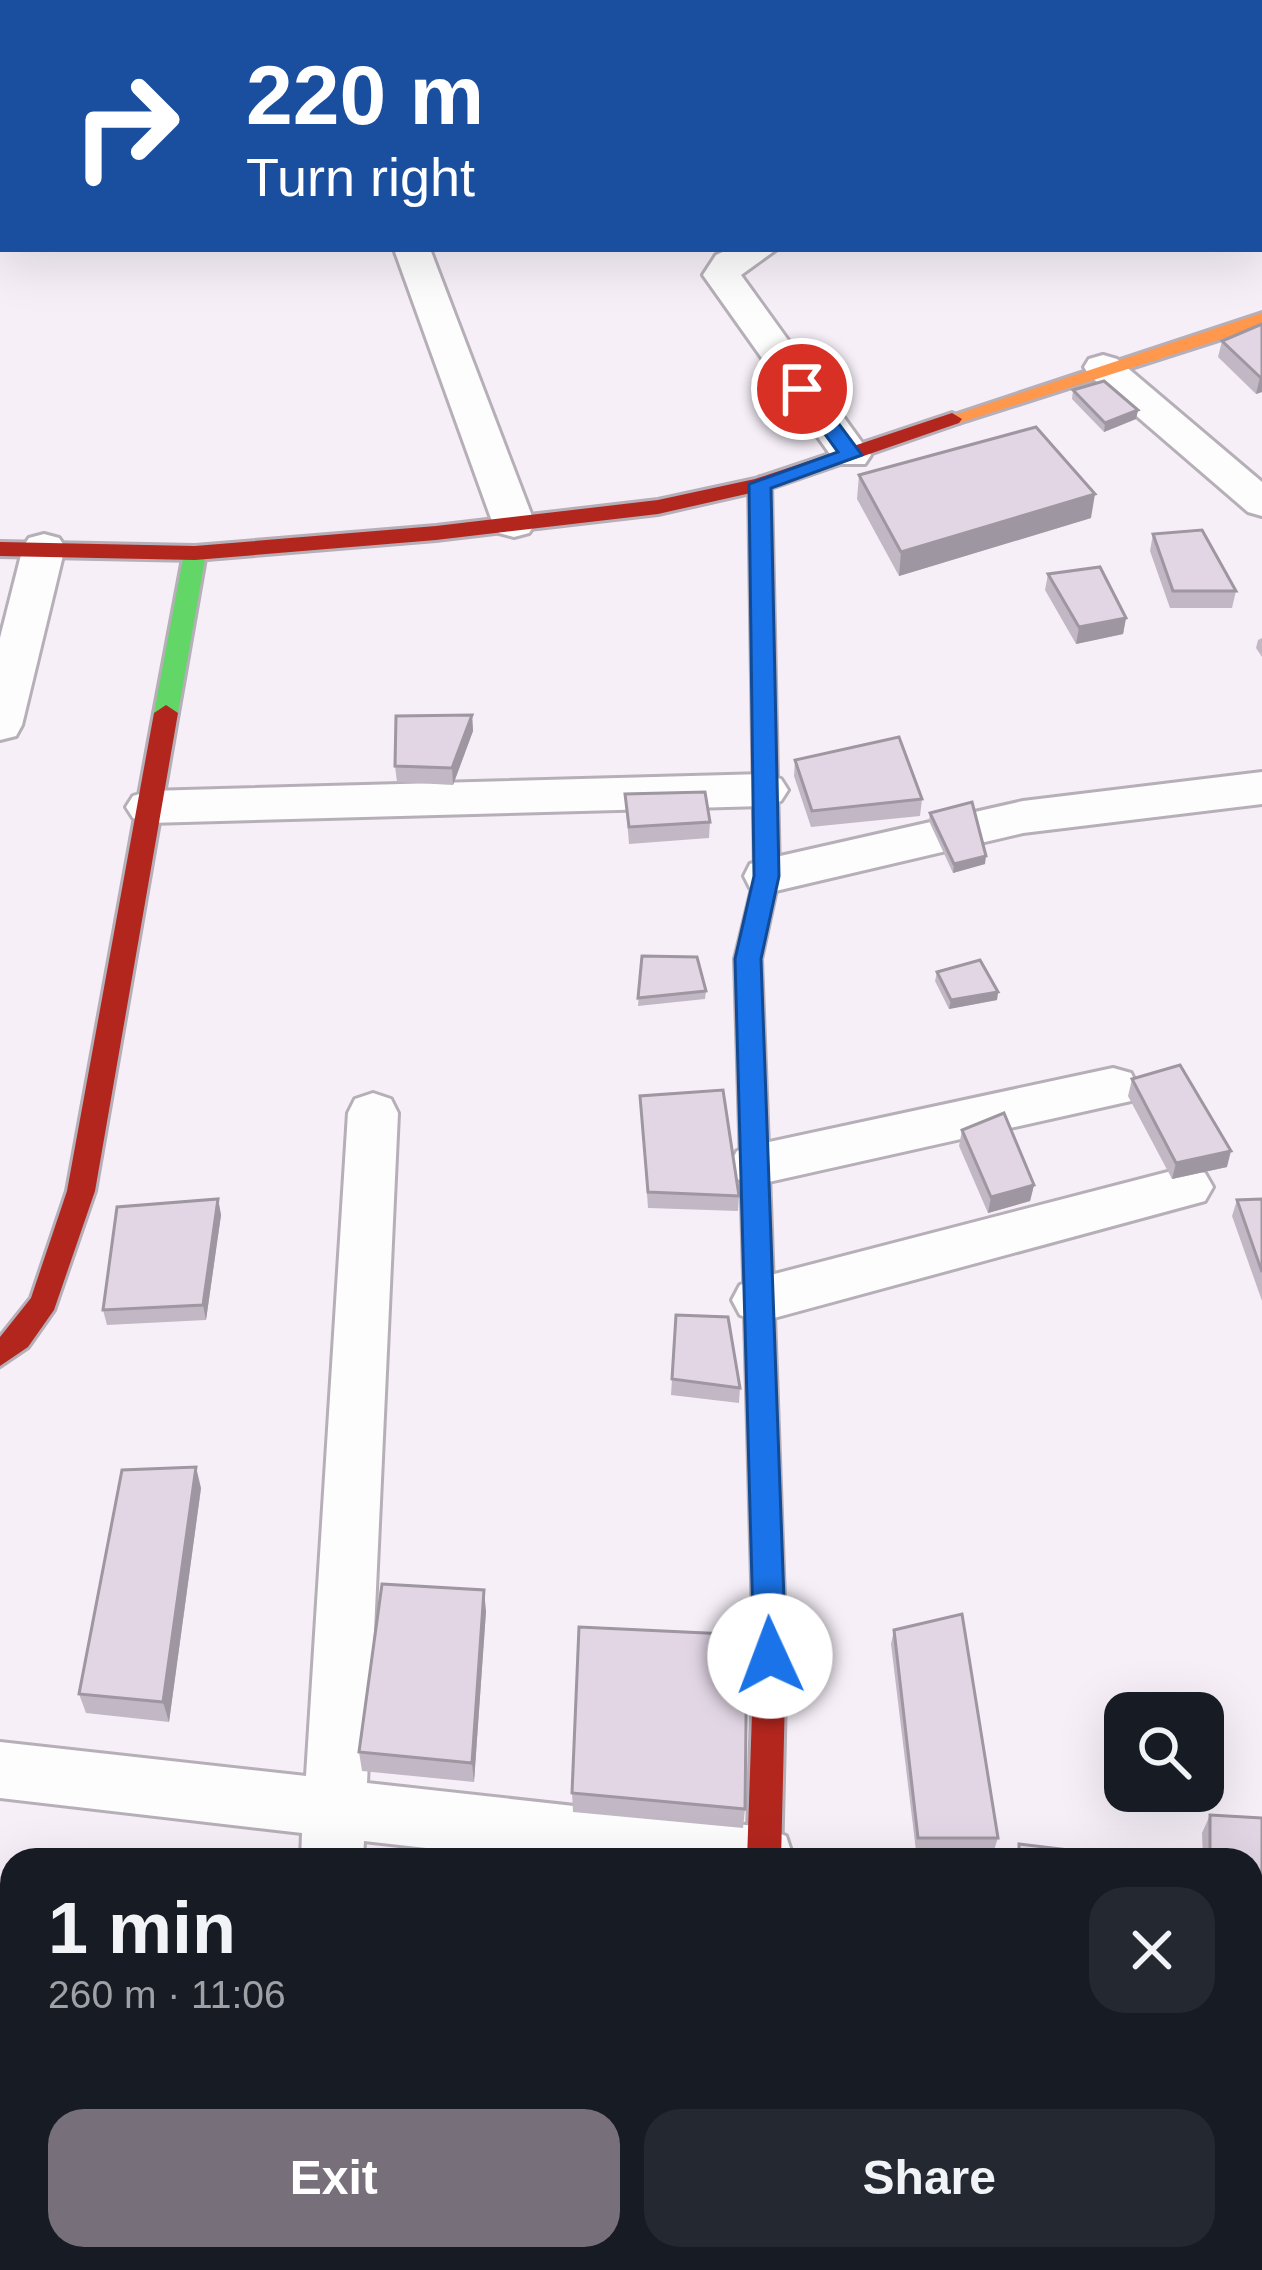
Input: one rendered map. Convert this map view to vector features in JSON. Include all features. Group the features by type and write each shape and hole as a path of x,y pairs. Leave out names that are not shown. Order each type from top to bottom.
{"street":[{"path":"413,252 514,524"},
{"path":"753,252 729,263 722,275 851,455"},
{"path":"0,549 195,553 658,507 760,484 1103,367 1262,319"},
{"path":"1103,367 1262,503"},
{"path":"760,484 767,876 748,959 770,1656 764,1848"},
{"path":"0,725 44,547"},
{"path":"0,1354 18,1342 51,1288 81,1191 195,553"},
{"path":"767,876 1023,817 1262,788"},
{"path":"149,807 765,790"},
{"path":"755,1166 1113,1087"},
{"path":"333,1834 373,1113"},
{"path":"759,1300 1187,1187"},
{"path":"0,1770 333,1834 584,1848"}],"building":[{"path":"1262,324 1262,377 1260,377 1222,341"},
{"path":"1104,381 1138,410 1105,423 1073,390"},
{"path":"1036,427 1095,494 901,552 859,475"},
{"path":"1202,530 1236,591 1173,591 1153,534"},
{"path":"1100,567 1126,618 1079,627 1048,574"},
{"path":"472,715 452,768 395,766 396,716"},
{"path":"899,737 922,799 812,811 795,760"},
{"path":"705,792 710,822 629,827 625,794"},
{"path":"972,802 986,856 954,864 930,813"},
{"path":"642,956 697,957 706,991 638,998"},
{"path":"980,960 998,992 951,1000 937,972"},
{"path":"1180,1065 1231,1151 1176,1163 1132,1079"},
{"path":"723,1090 739,1196 648,1192 640,1096"},
{"path":"1004,1113 1034,1185 991,1197 962,1130"},
{"path":"218,1199 203,1305 103,1310 117,1207"},
{"path":"1262,1199 1262,1272 1237,1200"},
{"path":"676,1315 728,1317 740,1388 672,1379"},
{"path":"196,1467 163,1702 79,1694 122,1470"},
{"path":"382,1584 484,1590 472,1763 359,1752"},
{"path":"962,1614 998,1838 918,1838 894,1630"},
{"path":"579,1627 747,1635 745,1809 572,1793"},
{"path":"1210,1815 1262,1818 1262,1848 1210,1848"}],"traffic: fast":[{"path":"166,713 195,553"}],"traffic: slow":[{"path":"952,419 1262,319"},
{"path":"756,1202 748,959 767,876 760,484"}],"traffic: jam":[{"path":"0,549 195,553 436,533 658,507 760,484 952,419"},
{"path":"0,1354 18,1339 44,1302 81,1191 166,713"},
{"path":"756,1202 770,1656 764,1848"}],"route":[{"path":"770,1656 748,959 767,876 760,484 851,455 802,389"}]}
